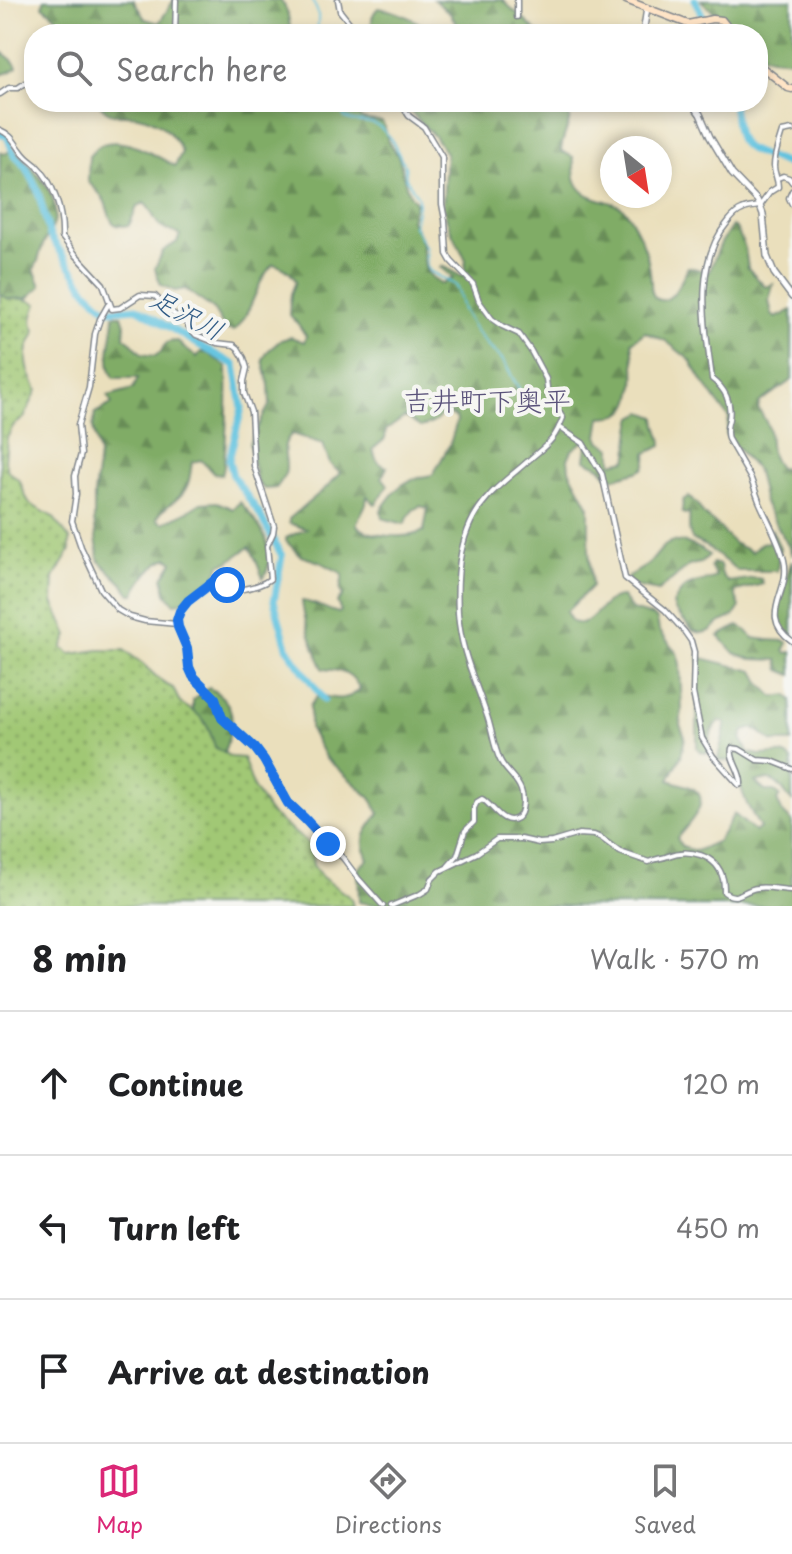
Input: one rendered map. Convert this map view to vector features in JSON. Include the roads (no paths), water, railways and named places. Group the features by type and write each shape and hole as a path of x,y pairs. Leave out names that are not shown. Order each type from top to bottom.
{"main road":[{"path":"626,0 688,24 705,20 722,20 725,24"},
{"path":"768,72 792,89"}],"street":[{"path":"175,24 176,0"},
{"path":"338,0 340,11 350,24"},
{"path":"517,0 517,17"},
{"path":"645,24 647,8"},
{"path":"0,94 24,84"},
{"path":"391,906 428,889 432,879 457,856 465,831 474,822 477,802 486,800 498,815 511,820 518,817 523,809 521,790 501,763 466,658 458,615 457,583 461,551 486,499 545,448 563,418 548,395 546,379 519,334 492,319 479,301 473,284 447,254 442,204 442,157 424,127 406,112"},
{"path":"698,112 732,174 757,200 763,214 767,256 774,273 792,297"},
{"path":"0,130 11,135 52,188 62,237 103,284 113,310 140,295 155,296 196,335 238,348 244,358 247,368 244,393 251,412 254,466 274,526 267,546 270,579 262,585 228,593 226,580 218,578 188,601 180,611 177,624 187,648 193,676 215,698 222,718 255,748 288,803 343,858 383,906"},
{"path":"792,130 782,132 777,149 773,170 778,178 778,187 760,206 737,212 721,230 708,263 705,283 712,379 721,385 727,396 730,416 726,432 728,439 757,491 785,563 785,577 775,612 776,624 782,634 792,641"},
{"path":"778,178 783,176 792,182"},
{"path":"792,191 789,198 792,204"},
{"path":"109,304 95,334 89,387 78,425 81,454 75,476 72,521 101,590 118,610 145,621 177,624"},
{"path":"559,427 583,443 602,474 625,578 665,610 691,641 696,711 702,738 713,756 739,785 741,775 731,755 732,748 757,760 772,761 792,769"},
{"path":"448,866 477,853 497,839 539,843 579,834 594,835 620,852 649,862 676,852 700,854 718,869 724,880 724,892 731,896 757,888 792,890"}],"waterway":[{"path":"311,0 318,14 318,24"},
{"path":"695,0 707,24"},
{"path":"342,112 345,118 380,127 390,137 405,166 406,178 418,197 414,226 426,248 427,267 455,285 463,310 475,330 502,359 531,410"},
{"path":"734,112 738,136 744,146 792,167"},
{"name":"足沢川","path":"0,133 7,136 14,155 26,167 37,188 50,236 87,291 107,310 137,308 235,365 242,408 229,460 233,476 259,513 282,556 274,601 288,650 324,700"}],"district":[{"name":"吉井町下奥平","path":"487,401"}]}
